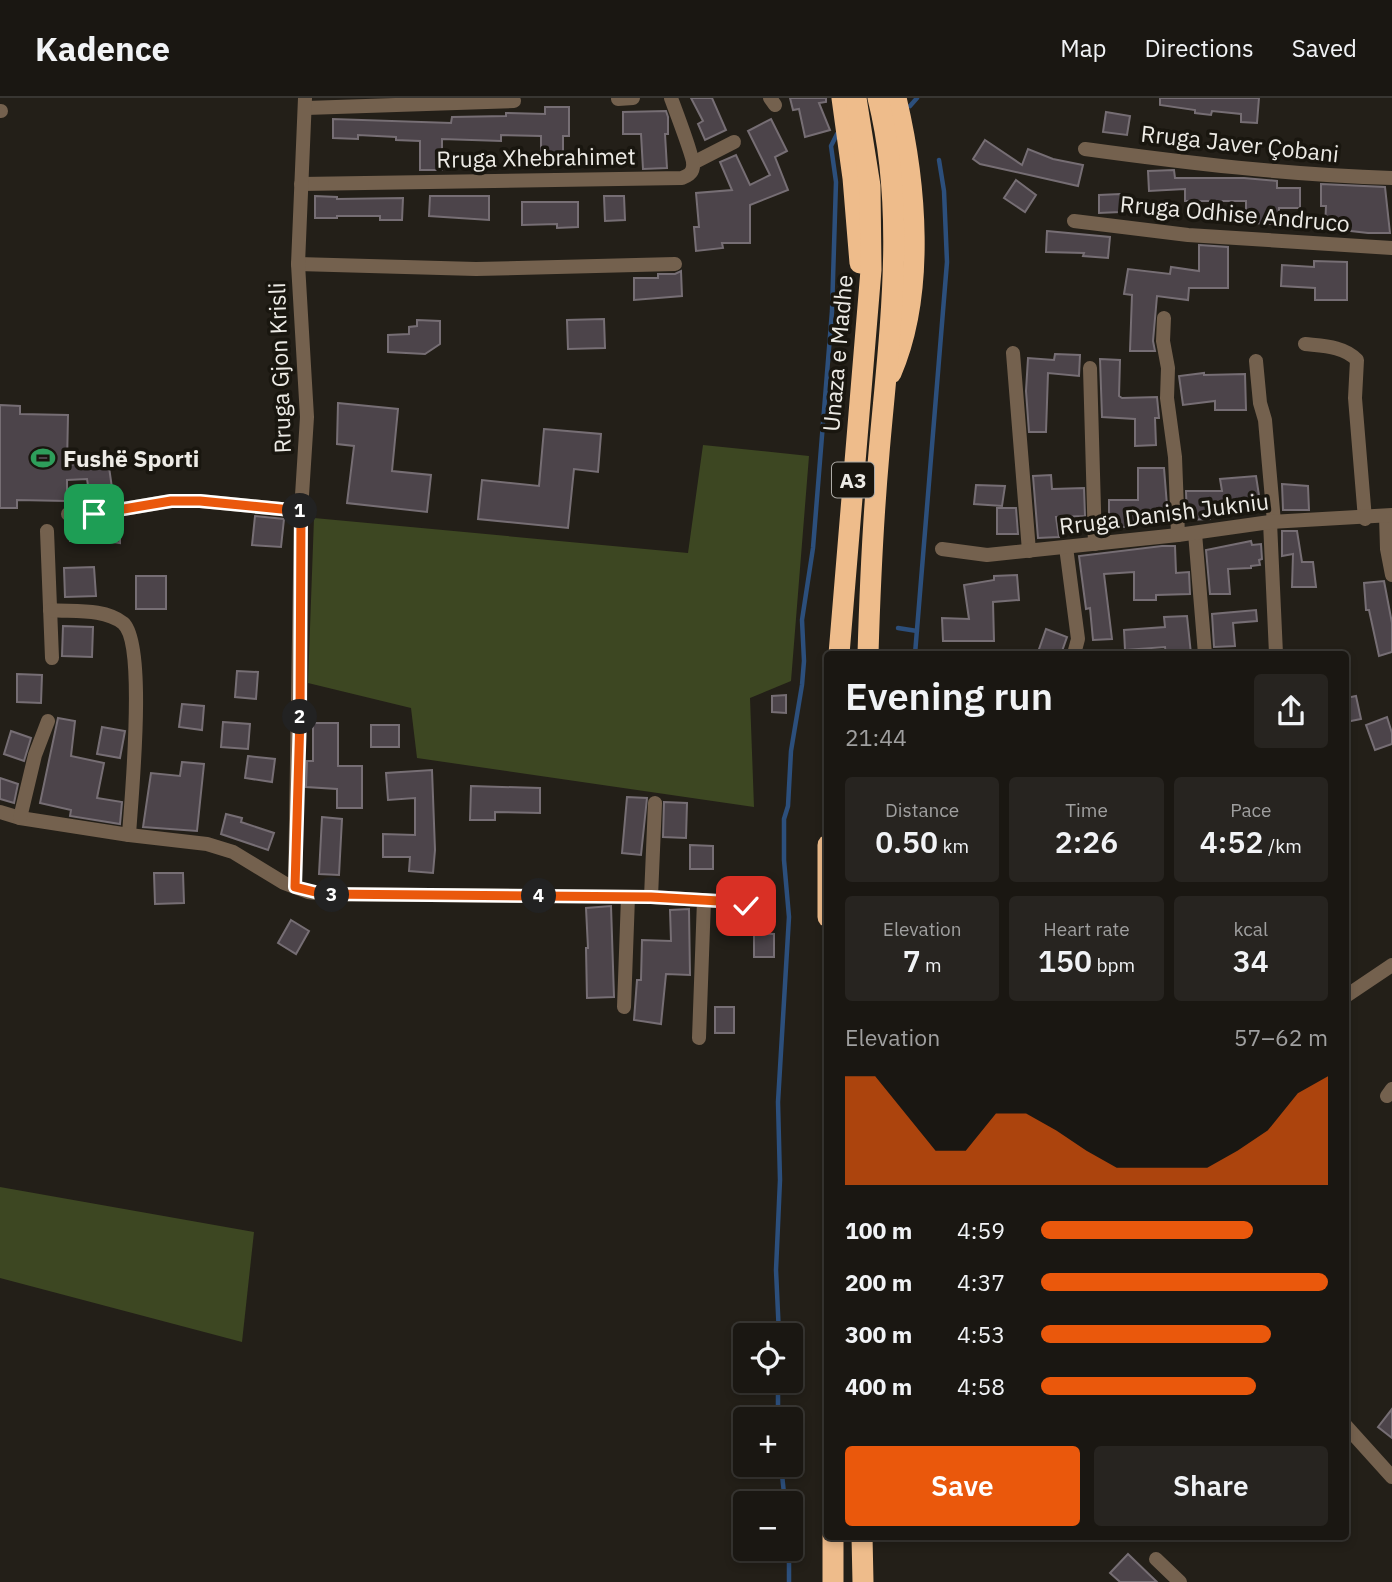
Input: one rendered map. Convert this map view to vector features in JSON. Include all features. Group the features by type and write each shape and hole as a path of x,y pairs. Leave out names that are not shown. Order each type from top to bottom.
{"highway":[{"path":"842,98 853,178 858,253 867,306"},
{"name":"Unaza e Madhe","path":"839,651 871,249 870,186 856,98"},
{"name":"A3","path":"868,651 872,524 893,264 893,211 878,98"},
{"path":"885,388 902,346 910,312 913,257 909,173 896,98"},
{"path":"832,1540 833,1582"},
{"path":"863,1540 863,1582"}],"street":[{"path":"618,99 633,98"},
{"path":"671,98 693,163 734,142"},
{"path":"305,103 514,101"},
{"name":"Rruga Gjon Krisli","path":"295,887 300,716 301,511 307,416 298,264 305,103"},
{"name":"Rruga Javer Çobani","path":"1085,149 1197,165 1327,176 1392,178"},
{"name":"Rruga Xhebrahimet","path":"301,184 682,178 689,175 693,163"},
{"name":"Rruga Odhise Andruco","path":"1074,221 1188,235 1392,248"},
{"path":"298,264 476,269 675,264"},
{"path":"1164,318 1163,341 1168,368 1167,398 1175,457 1178,535"},
{"path":"1305,344 1339,349 1350,353 1357,360 1355,398 1366,519"},
{"path":"1013,353 1029,551"},
{"path":"1256,361 1260,404 1265,420 1272,522 1276,651"},
{"path":"1090,368 1096,544"},
{"path":"68,514 94,514 171,501 200,501 301,511"},
{"path":"1389,516 1387,549 1392,575"},
{"name":"Rruga Danish Jukniu","path":"942,549 987,555 1178,535 1272,522 1389,516"},
{"path":"47,531 52,658"},
{"path":"1195,533 1205,651"},
{"path":"1066,547 1078,639 1075,651"},
{"path":"50,610 111,616 125,625 131,637 137,679 129,835"},
{"path":"20,818 35,755 48,721"},
{"path":"651,897 655,803"},
{"path":"0,812 20,818 129,835 207,844 233,852 270,877 308,892 342,895 651,897 746,906"},
{"path":"624,1007 628,897"},
{"path":"699,1038 704,900"},
{"path":"1349,994 1392,965"},
{"path":"1349,1429 1392,1477"},
{"path":"1156,1559 1180,1582"}],"green space":[{"path":"703,445 809,456 791,681 750,698 754,807 417,758 411,708 308,683 314,518 688,553"},
{"path":"0,1187 254,1232 242,1342 0,1278"}],"building":[{"path":"691,98 712,98 726,130 705,140 698,124 703,121"},
{"path":"790,98 826,98 826,102 819,103 830,130 805,137 799,109 793,110"},
{"path":"1160,98 1259,98 1257,123 1241,122 1241,114 1212,111 1211,115 1160,105"},
{"path":"545,107 569,107 569,136 563,136 563,163 541,163 541,136 501,135 501,141 442,139 442,170 420,170 420,141 358,135 358,139 333,138 333,119 451,123 452,117 506,116 506,113 545,114"},
{"path":"666,111 667,168 643,169 641,134 623,134 623,112"},
{"path":"1106,112 1130,116 1127,135 1103,132"},
{"path":"771,119 787,151 775,157 788,190 750,205 750,243 722,243 723,248 696,251 694,227 699,227 696,193 732,190 720,162 736,155 750,185 770,175 748,131"},
{"path":"985,140 1022,165 1028,149 1053,159 1083,165 1078,186 980,164 973,159"},
{"path":"1174,170 1175,178 1277,181 1277,188 1300,188 1300,208 1279,208 1279,224 1246,223 1246,201 1185,201 1185,189 1149,191 1148,171"},
{"path":"1016,180 1036,195 1025,212 1004,198"},
{"path":"1321,184 1385,187 1390,233 1325,228 1326,206 1321,206"},
{"path":"1120,194 1120,212 1099,213 1099,195"},
{"path":"315,196 337,199 403,198 402,220 380,220 380,216 315,218"},
{"path":"430,196 489,196 489,220 429,216"},
{"path":"604,196 624,196 625,220 605,221"},
{"path":"522,202 578,202 578,227 557,228 557,224 522,225"},
{"path":"1047,231 1110,237 1108,258 1083,256 1084,253 1046,252"},
{"path":"1199,245 1228,247 1228,288 1189,288 1188,300 1157,296 1153,341 1155,351 1130,351 1132,295 1124,294 1128,269 1170,274 1171,267 1199,271"},
{"path":"1314,261 1347,262 1347,300 1315,300 1315,288 1281,286 1282,265 1314,267"},
{"path":"681,271 682,296 634,300 634,278 658,278 658,274 675,274"},
{"path":"604,319 605,348 568,349 567,320"},
{"path":"417,320 440,321 440,344 425,354 388,352 388,335 409,334 409,327 417,326"},
{"path":"1055,354 1080,355 1079,376 1048,373 1046,432 1029,432 1026,391 1028,358 1054,360"},
{"path":"1100,359 1120,360 1119,396 1122,398 1157,397 1159,418 1155,418 1156,445 1135,446 1135,419 1102,417"},
{"path":"1204,373 1245,374 1246,410 1215,410 1215,401 1183,405 1179,376"},
{"path":"338,403 398,409 392,471 431,475 427,512 347,503 354,446 337,444"},
{"path":"0,405 20,406 20,414 68,415 67,465 108,460 113,495 90,498 87,479 67,480 67,501 17,500 17,508 0,508"},
{"path":"544,429 601,434 598,472 574,469 568,528 478,519 482,480 539,486"},
{"path":"1138,468 1164,468 1168,518 1134,521 1134,527 1109,527 1109,500 1138,500"},
{"path":"1051,475 1052,489 1084,488 1085,516 1056,517 1059,537 1038,538 1033,476"},
{"path":"1256,476 1261,508 1210,513 1210,519 1187,520 1186,491 1222,491 1220,479"},
{"path":"1282,484 1308,486 1309,510 1283,510"},
{"path":"976,485 1005,486 1002,506 974,504"},
{"path":"997,508 1016,508 1018,534 997,534"},
{"path":"255,516 284,519 281,547 252,545"},
{"path":"120,519 120,543 98,540 70,541 69,524 98,524"},
{"path":"1282,531 1297,531 1302,562 1313,562 1316,587 1292,587 1293,554 1282,556"},
{"path":"1251,541 1252,545 1261,544 1260,565 1228,569 1230,594 1210,594 1206,550"},
{"path":"1175,546 1176,573 1189,572 1190,594 1156,595 1156,600 1134,600 1134,572 1104,574 1112,639 1093,640 1090,608 1086,609 1079,556"},
{"path":"94,567 96,596 65,597 64,568"},
{"path":"1017,575 1019,600 993,602 994,641 943,641 942,618 969,619 964,585 994,580 994,576"},
{"path":"136,576 166,576 166,609 136,609"},
{"path":"1384,581 1392,623 1392,652 1379,656 1369,610 1366,610 1364,583"},
{"path":"1256,610 1257,621 1233,623 1235,646 1214,647 1212,614"},
{"path":"1187,616 1191,651 1166,651 1165,647 1125,650 1124,630 1165,627 1164,617"},
{"path":"63,626 93,627 92,657 62,656"},
{"path":"1046,629 1067,637 1062,651 1038,651"},
{"path":"237,671 258,672 256,699 235,697"},
{"path":"17,674 42,675 41,703 17,702"},
{"path":"786,695 786,713 772,712 772,696"},
{"path":"1356,696 1361,719 1349,721 1349,697"},
{"path":"182,704 204,706 202,730 179,727"},
{"path":"1387,717 1392,744 1375,750 1366,725"},
{"path":"58,718 75,721 71,756 104,763 97,798 122,802 120,824 70,816 71,810 40,803"},
{"path":"223,722 250,724 248,749 221,747"},
{"path":"313,723 338,723 338,766 362,766 362,808 337,808 337,789 306,787 307,761 313,761"},
{"path":"371,725 399,725 399,747 371,747"},
{"path":"102,727 125,731 120,758 97,754"},
{"path":"11,731 31,738 24,761 4,754"},
{"path":"248,756 275,759 272,782 245,778"},
{"path":"182,762 204,764 197,831 143,827 151,773 180,776"},
{"path":"432,770 435,850 433,873 409,871 410,857 383,857 383,834 415,835 415,798 388,800 386,773"},
{"path":"0,778 18,784 14,803 0,799"},
{"path":"471,786 540,788 540,813 495,812 495,820 470,820"},
{"path":"627,797 647,798 641,855 622,853"},
{"path":"664,802 687,803 686,838 663,837"},
{"path":"226,814 242,818 241,822 274,833 268,850 221,834"},
{"path":"322,817 342,819 339,875 319,874"},
{"path":"690,845 713,846 713,869 690,869"},
{"path":"154,873 183,873 184,903 155,904"},
{"path":"611,906 614,997 587,998 586,908"},
{"path":"689,909 690,975 666,974 661,1024 634,1020 637,980 641,980 642,940 671,941 670,910"},
{"path":"291,920 309,931 296,954 278,943"},
{"path":"754,933 774,934 774,957 754,957"},
{"path":"715,1007 734,1007 734,1033 715,1033"},
{"path":"1392,1409 1392,1438 1378,1427"},
{"path":"1128,1554 1157,1582 1120,1582 1110,1573"}],"waterway":[{"path":"910,106 917,98"},
{"path":"778,1323 776,1270 780,1180 778,1102 789,917 784,819 788,806 791,751 802,685 802,620 813,548 832,311 836,182 831,146 837,134"},
{"path":"915,651 947,262 944,191 939,160"},
{"path":"898,628 917,631"},
{"path":"778,1393 778,1407"},
{"path":"782,1477 784,1491"},
{"path":"789,1561 789,1582"}],"place":[{"name":"Fushë Sporti","path":"43,458"}],"route":[{"path":"94,514 171,501 200,501 301,511 300,716 295,887 308,892 342,895 651,897 719,901 746,906"}]}
